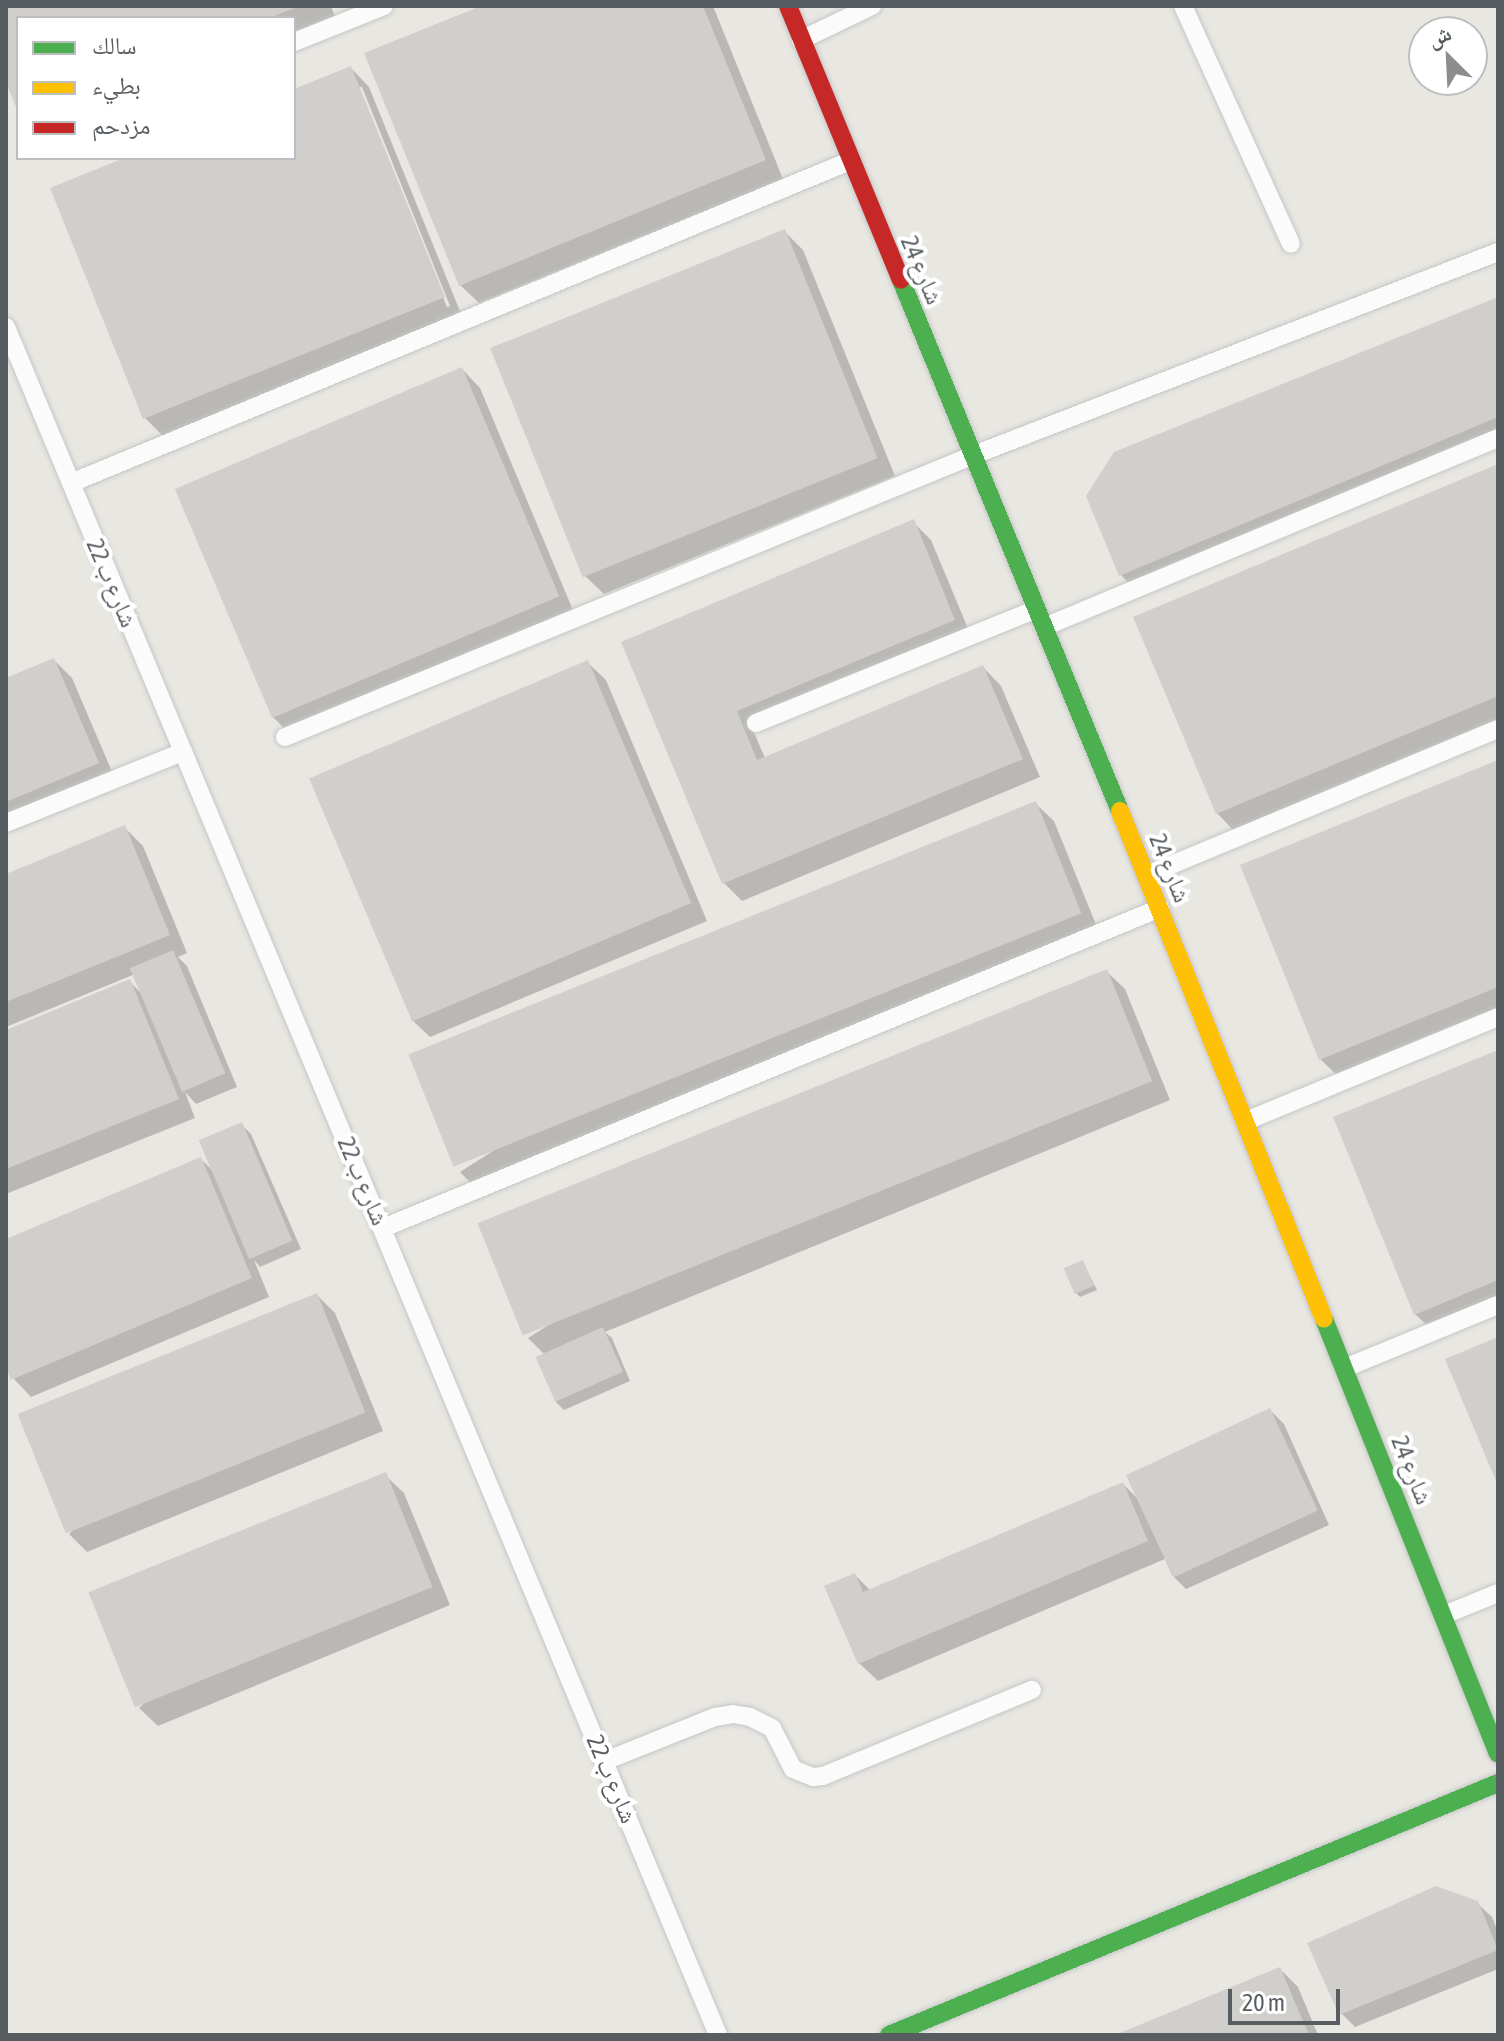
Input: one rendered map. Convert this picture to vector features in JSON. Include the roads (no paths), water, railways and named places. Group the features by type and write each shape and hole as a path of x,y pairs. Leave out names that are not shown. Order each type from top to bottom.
{"street":[{"name":"شارع 24","path":"788,6 1147,875 1498,1753"},
{"path":"889,2035 1498,1783"}],"lane":[{"path":"296,41 384,6"},
{"path":"801,40 872,6"},
{"path":"1183,6 1291,244"},
{"path":"71,483 850,161"},
{"path":"285,737 974,455 1498,252"},
{"name":"شارع ب 22","path":"6,327 718,2035"},
{"path":"756,723 1041,618 1498,438"},
{"path":"1147,875 1498,729"},
{"path":"6,823 183,752"},
{"path":"383,1228 1160,908"},
{"path":"1246,1121 1498,1017"},
{"path":"1345,1368 1498,1305"},
{"path":"1444,1615 1498,1593"},
{"path":"605,1761 715,1717 733,1714 750,1717 772,1728 793,1769 813,1777 823,1776 1032,1690"}]}
